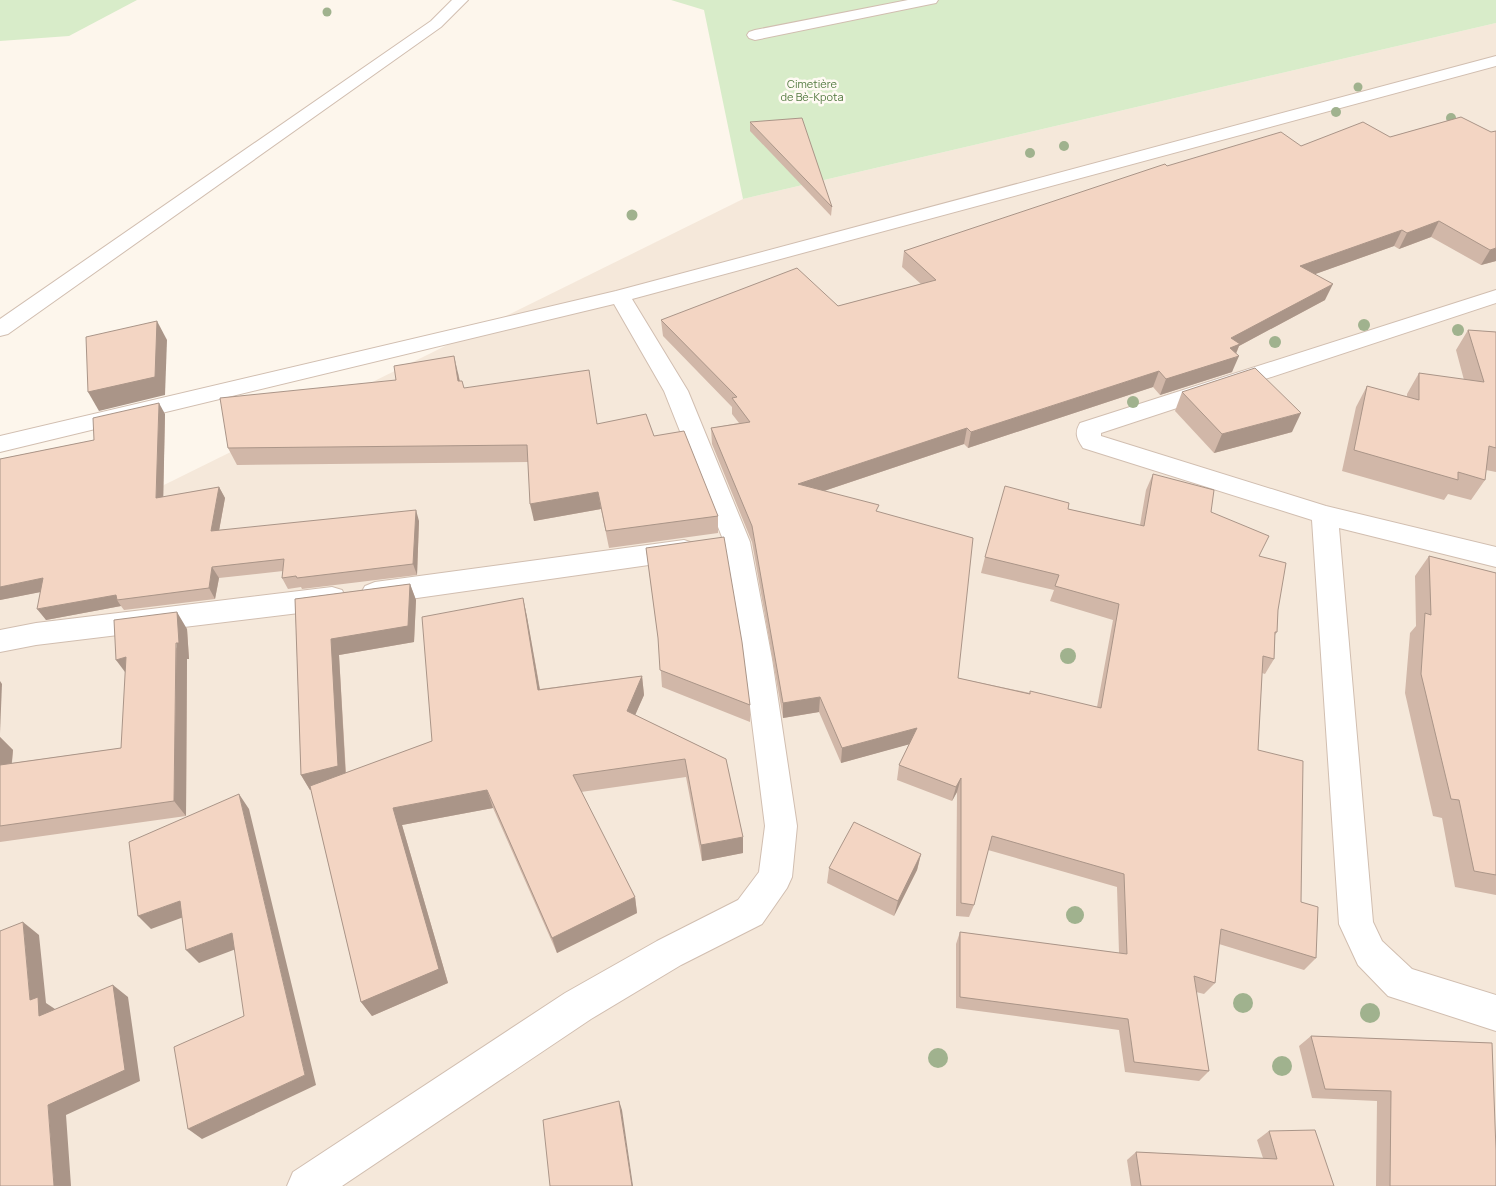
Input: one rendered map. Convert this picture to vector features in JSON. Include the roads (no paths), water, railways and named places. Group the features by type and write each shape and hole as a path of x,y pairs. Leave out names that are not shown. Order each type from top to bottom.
{"street":[{"path":"0,329 436,24 462,0"},
{"path":"755,35 931,0"},
{"path":"0,444 620,296 1496,61"},
{"path":"307,1186 578,1006 669,953 750,912 775,877 781,826 758,660 737,542 676,391 620,296"},
{"path":"1496,296 1088,429 1089,438 1092,442 1325,516 1496,557"},
{"path":"1325,516 1356,924 1370,953 1401,982 1496,1013"},
{"path":"0,641 36,634 385,592 737,542"}],"park label":[{"name":"Cimetière de Bè-Kpota","path":"812,90"}]}
